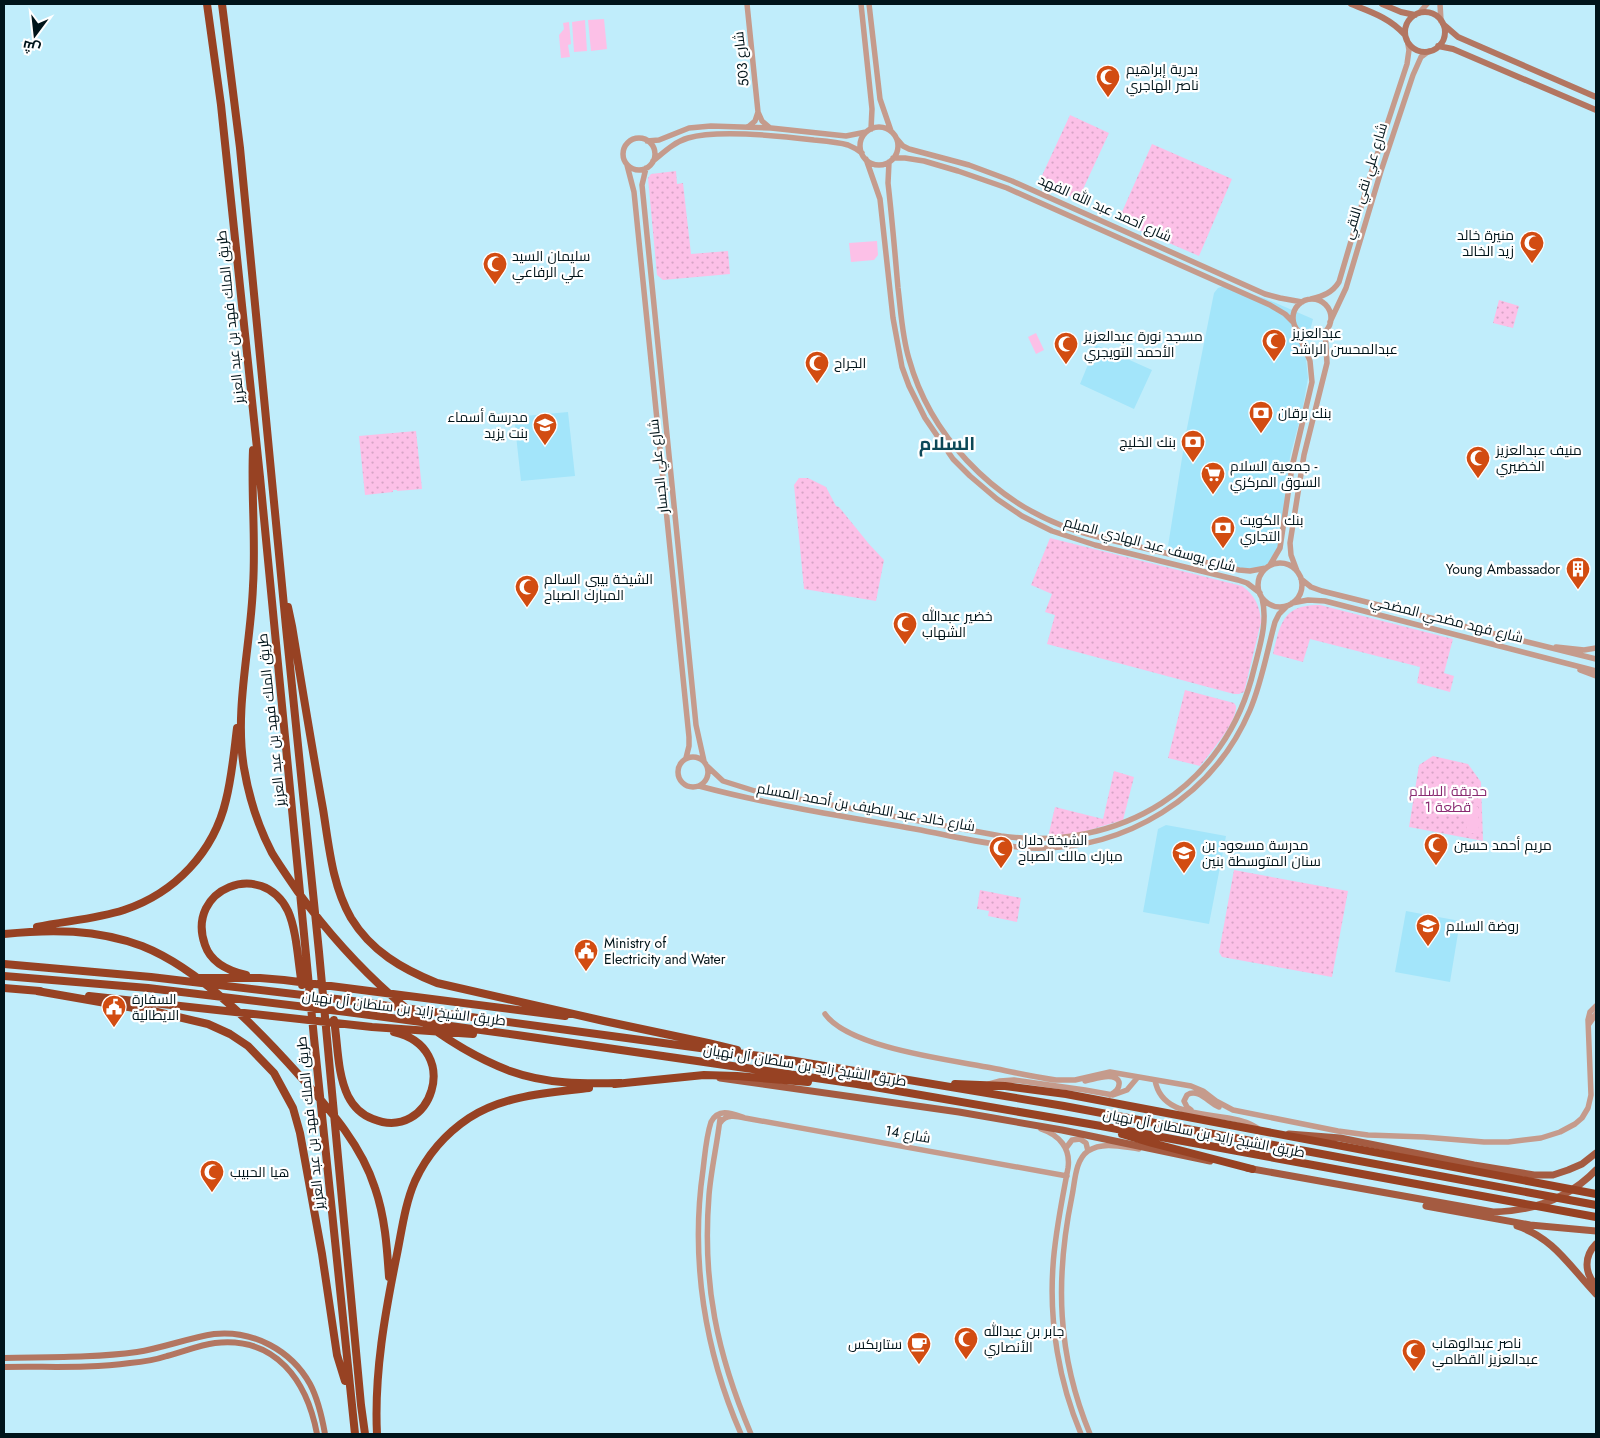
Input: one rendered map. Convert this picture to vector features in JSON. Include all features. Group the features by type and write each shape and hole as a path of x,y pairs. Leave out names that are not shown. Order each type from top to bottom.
{"highway":[{"name":"طريق الملك فهد بن عبد العزيز","path":"207,4 221,106 355,1434"},
{"name":"طريق الملك فهد بن عبد العزيز","path":"223,5 240,148 319,952 361,1405 366,1434"},
{"path":"254,427 252,476 254,585 241,722 244,768 257,818 273,855 308,905 352,957 414,1014 464,1049 487,1062 512,1072 539,1079 566,1083 620,1083"},
{"path":"282,586 292,626 333,867 344,904 363,934 391,961 411,973 437,983 724,1046 753,1056"},
{"path":"4,934 122,910 152,898 174,884 186,873 211,839 226,801 246,659"},
{"path":"260,978 236,972 222,966 213,959 206,949 202,938 202,920 208,903 221,890 234,885 248,883 269,888 280,898 288,912 293,926 305,1004 314,1038"},
{"path":"4,934 53,930 99,934 143,947 181,966 233,1008 268,1040 345,1129 375,1186 383,1214 388,1248 389,1279 387,1307"},
{"path":"319,952 332,1009 342,1078 348,1096 356,1108 373,1119 388,1122 404,1120 417,1112 430,1097 434,1080 433,1065 424,1048 414,1039 397,1032 372,1027"},
{"name":"طريق الشيخ زايد بن سلطان آل نهيان","path":"4,964 151,977 345,1000 753,1056 1064,1106 1596,1205"},
{"name":"طريق الشيخ زايد بن سلطان آل نهيان","path":"4,976 148,988 347,1012 857,1084 1101,1126 1596,1217"},
{"path":"151,977 284,980 604,1021"},
{"path":"4,988 372,1027 517,1035"},
{"path":"37,991 157,1012 208,1024 230,1034 248,1046 274,1073 293,1108 300,1133 322,1254 337,1355 351,1402"},
{"path":"377,1434 378,1372 387,1307 406,1206 412,1189 427,1160 448,1134 479,1112 508,1100 620,1083 704,1075 857,1084"},
{"path":"930,1084 986,1085 1066,1094 1596,1195"},
{"path":"1101,1126 1146,1142 1252,1169"}],"main road":[{"path":"1351,4 1386,18 1398,26 1414,48 1420,51 1428,51 1438,46 1444,35 1442,22"},
{"path":"1382,4 1401,12 1417,14 1430,12 1436,15 1458,37 1596,97"},
{"path":"1406,37 1407,22 1417,14"},
{"path":"1438,46 1452,49 1596,110"},
{"path":"704,1075 927,1107 1126,1143 1161,1152 1365,1190 1493,1212 1524,1210 1554,1200 1575,1188 1596,1170"},
{"path":"1281,1134 1305,1134 1340,1138 1483,1167 1534,1175 1553,1175 1568,1170 1582,1164 1596,1153"},
{"path":"1365,1190 1406,1202 1487,1218 1538,1226 1596,1231"},
{"path":"1487,1218 1525,1229 1540,1236 1552,1246 1596,1294"},
{"path":"1596,1244 1589,1253 1587,1265 1589,1276 1596,1285"},
{"path":"4,1358 110,1355 156,1349 195,1338 222,1334 249,1336 271,1345 292,1360 307,1379 318,1404 325,1434"},
{"path":"4,1367 122,1364 156,1359 215,1343 232,1343 256,1348 271,1355 297,1379 308,1401 318,1434"},
{"path":"122,1364 130,1360 157,1355 160,1351 156,1349"}],"street":[{"name":"شارع 503","path":"747,4 758,112"},
{"path":"861,4 872,114 868,131 861,142 862,153"},
{"path":"869,4 880,99 892,132 897,139 897,151 891,160 882,164 875,164 849,145 770,136 715,135 683,140 646,168 636,170 627,165 623,153 627,144 634,139 656,141 680,130 697,127 770,128 846,136 884,128 892,132"},
{"path":"1417,14 1427,4"},
{"path":"1440,4 1442,22"},
{"name":"شارع علي نقي النقي","path":"1311,299 1328,294 1339,282 1372,170 1407,64 1409,50 1406,37"},
{"name":"شارع علي نقي النقي","path":"1330,322 1344,295 1381,171 1413,75 1421,58 1428,51"},
{"path":"867,68 876,68"},
{"path":"748,127 755,121 758,112"},
{"path":"758,112 762,121 770,128"},
{"name":"شارع أحمد عبد الله الفهد","path":"897,139 906,148 1006,178 1265,294 1302,302"},
{"path":"647,141 653,148 653,162"},
{"name":"شارع يوسف عبد الهادي الميلم","path":"866,159 880,199 893,318 902,367 922,413 949,454 965,472 988,492 1022,516 1067,537 1238,580 1248,583 1261,595"},
{"name":"شارع أحمد عبد الله الفهد","path":"891,160 917,159 958,170 1015,192 1270,305 1285,314 1294,324"},
{"name":"شارع يوسف عبد الهادي الميلم","path":"891,160 888,183 901,312 910,365 918,387 936,421 971,465 1013,500 1041,517 1064,527 1239,570 1250,571 1268,567"},
{"name":"شارع علي الجسار","path":"627,165 633,185 670,546 689,741 686,758"},
{"name":"شارع علي الجسار","path":"646,168 642,185 678,546 698,734 706,764"},
{"path":"1121,238 1124,235 1124,230"},
{"path":"1128,241 1132,234"},
{"path":"1294,324 1303,335 1315,337 1325,331 1330,322 1329,311 1326,306 1317,300 1311,299 1302,302 1294,310 1294,324 1310,361 1312,376 1292,467 1279,551 1268,567 1262,572 1258,582 1261,595 1271,605 1281,607 1296,600 1301,590 1301,579 1292,560 1290,549 1292,526 1304,454 1327,363 1325,331"},
{"path":"648,326 652,327 656,324"},
{"path":"650,345 658,344"},
{"path":"900,359 908,357"},
{"path":"902,367 910,365"},
{"path":"1022,516 1059,532 1064,527"},
{"path":"1283,523 1286,526 1292,526"},
{"path":"1067,537 1071,529"},
{"path":"669,538 673,540 678,538"},
{"path":"670,546 674,544 678,546"},
{"path":"1268,567 1285,564 1297,571"},
{"name":"شارع فهد مضحي المضحي","path":"1301,579 1314,588 1339,595 1596,659"},
{"name":"شارع خالد عبد اللطيف بن أحمد المسلم","path":"706,764 723,782 738,787 1001,836 1032,839 1064,838 1106,830 1141,815 1164,802 1182,788 1208,761 1235,722 1248,691 1261,641 1265,615 1261,595"},
{"path":"1336,603 1335,599 1339,595"},
{"name":"شارع فهد مضحي المضحي","path":"1289,604 1314,599 1336,603 1596,670"},
{"name":"شارع خالد عبد اللطيف بن أحمد المسلم","path":"699,786 791,807 1018,847 1053,848 1078,845 1112,837 1170,809 1210,773 1228,750 1251,708 1277,618 1289,604"},
{"path":"1261,641 1266,641 1270,644"},
{"path":"1550,648 1563,647 1584,650 1596,648"},
{"path":"1530,653 1596,676"},
{"path":"685,700 694,699"},
{"path":"698,757 706,764 708,775 699,786 686,785 679,778 678,768 686,758 698,757"},
{"path":"734,795 738,787"},
{"path":"1146,822 1182,795 1182,788"},
{"path":"877,822 880,814"},
{"path":"886,824 888,815"},
{"path":"1078,845 1080,840 1096,836 1106,830"},
{"path":"1192,1111 1184,1101 1187,1095 1197,1092 1216,1105 1233,1110 1323,1129 1368,1135 1490,1142 1541,1138 1560,1132 1575,1124 1582,1118 1588,1108 1591,1091 1588,1026 1589,1015 1596,1006"},
{"path":"825,1014 833,1024 845,1031 913,1053 1049,1079 1090,1081 1113,1077 1118,1081 1119,1086 1110,1095"},
{"path":"1588,1026 1596,1014"},
{"path":"1075,1080 1106,1072 1195,1087 1221,1105 1233,1110"},
{"path":"986,1085 1014,1080 1078,1088 1110,1095 1124,1092 1138,1077"},
{"path":"1155,1080 1159,1093 1167,1103 1179,1109 1245,1121 1260,1130"},
{"name":"شارع 14","path":"715,1116 724,1112 745,1118 1067,1176"},
{"path":"741,1434 723,1386 707,1324 702,1291 698,1224 705,1154 710,1124 715,1116 720,1118 720,1123 714,1156 707,1226 710,1290 729,1377 751,1434"},
{"name":"شارع 14","path":"720,1123 723,1119 729,1117 745,1118"},
{"path":"1024,1124 1059,1138 1066,1148 1069,1161 1059,1215 1053,1273 1053,1315 1059,1363 1068,1399 1081,1434"},
{"path":"1066,1148 1070,1141 1077,1139 1086,1143 1088,1151"},
{"path":"1090,1434 1070,1373 1061,1316 1061,1268 1067,1217 1079,1161 1088,1151 1097,1146 1105,1145 1161,1152"},
{"path":"705,1154 710,1151 714,1156"},
{"path":"702,1291 707,1293 710,1290"},
{"path":"707,1324 711,1320 716,1323"},
{"path":"1059,1363 1065,1364 1068,1362"},
{"path":"1062,1375 1066,1372 1070,1373"}],"shaded area":[{"path":"1224,286 1264,298 1313,319 1305,350 1308,378 1303,407 1290,457 1279,549 1274,558 1266,565 1258,568 1243,569 1175,553 1168,546 1186,433 1214,293 1218,288"},
{"path":"1096,345 1152,370 1134,409 1080,384"},
{"name":"مدرسة أسماء بنت يزيد","path":"568,412 575,476 521,481 514,417"},
{"name":"مدرسة مسعود بن سنان المتوسطة بنين","path":"1166,825 1226,836 1209,924 1143,912 1158,829"},
{"name":"روضة السلام","path":"1406,911 1460,921 1450,982 1395,972"}],"green space":[{"path":"604,19 607,49 591,51 588,20"},
{"path":"585,20 587,51 574,52 572,22"},
{"path":"569,22 571,44 568,45 570,57 561,58 559,35 564,29 563,23"},
{"path":"1070,115 1109,133 1078,200 1039,182"},
{"path":"1152,144 1232,179 1199,256 1118,221"},
{"path":"676,171 677,184 683,183 691,254 728,251 730,274 663,280 657,275 648,178 651,174"},
{"path":"877,241 878,255 874,260 851,262 849,243"},
{"path":"1499,300 1519,306 1513,328 1493,323"},
{"path":"1036,333 1044,350 1036,354 1028,337"},
{"path":"416,431 422,489 393,490 393,492 365,495 359,436"},
{"path":"799,478 808,478 826,487 836,506 839,507 884,560 876,601 804,589 794,485"},
{"path":"1050,538 1242,586 1247,589 1256,601 1261,622 1244,692 1234,694 1047,644 1055,615 1045,612 1052,594 1031,585"},
{"path":"1320,605 1453,639 1444,673 1454,676 1450,692 1417,683 1420,667 1310,639 1303,662 1273,654 1281,625 1285,618 1298,608"},
{"path":"1185,690 1234,703 1236,706 1228,729 1200,766 1168,758"},
{"name":"حديقة السلام قطعة 1","path":"1433,756 1468,764 1481,782 1483,841 1409,827 1419,765"},
{"path":"1114,771 1134,777 1123,820 1076,834 1048,837 1055,807 1103,819"},
{"path":"1478,807 1479,833 1467,833 1465,808"},
{"path":"1234,870 1348,891 1332,977 1222,957 1219,952"},
{"path":"980,890 1021,898 1017,922 988,916 989,911 977,909"}],"place":[{"name":"بدرية إبراهيم ناصر الهاجري","path":"1108,98"},
{"name":"منيرة خالد زيد الخالد","path":"1532,264"},
{"name":"سليمان السيد علي الرفاعي","path":"495,285"},
{"name":"عبدالعزيز عبدالمحسن الراشد","path":"1274,362"},
{"name":"مسجد نورة عبدالعزيز الأحمد التويجري","path":"1066,365"},
{"name":"الجراح","path":"817,384"},
{"name":"بنك برقان","path":"1261,434"},
{"name":"مدرسة أسماء بنت يزيد","path":"545,446"},
{"name":"بنك الخليج","path":"1193,463"},
{"name":"منيف عبدالعزيز الخضيري","path":"1478,479"},
{"name":"جمعية السلام - السوق المركزي","path":"1213,495"},
{"name":"بنك الكويت التجاري","path":"1223,549"},
{"name":"Young Ambassador","path":"1578,590"},
{"name":"الشيخة بيبي السالم المبارك الصباح","path":"527,608"},
{"name":"خضير عبدالله الشهاب","path":"905,645"},
{"name":"مريم أحمد حسين","path":"1436,866"},
{"name":"الشيخة دلال مبارك مالك الصباح","path":"1001,869"},
{"name":"مدرسة مسعود بن سنان المتوسطة بنين","path":"1184,874"},
{"name":"روضة السلام","path":"1428,947"},
{"name":"Ministry of Electricity and Water","path":"586,972"},
{"name":"السفارة الايطالية","path":"114,1028"},
{"name":"هيا الحبيب","path":"212,1193"},
{"name":"جابر بن عبدالله الأنصاري","path":"966,1360"},
{"name":"ستاربكس","path":"919,1365"},
{"name":"ناصر عبدالوهاب عبدالعزيز القطامي","path":"1414,1372"}],"district":[{"name":"السلام","path":"947,443"}]}
